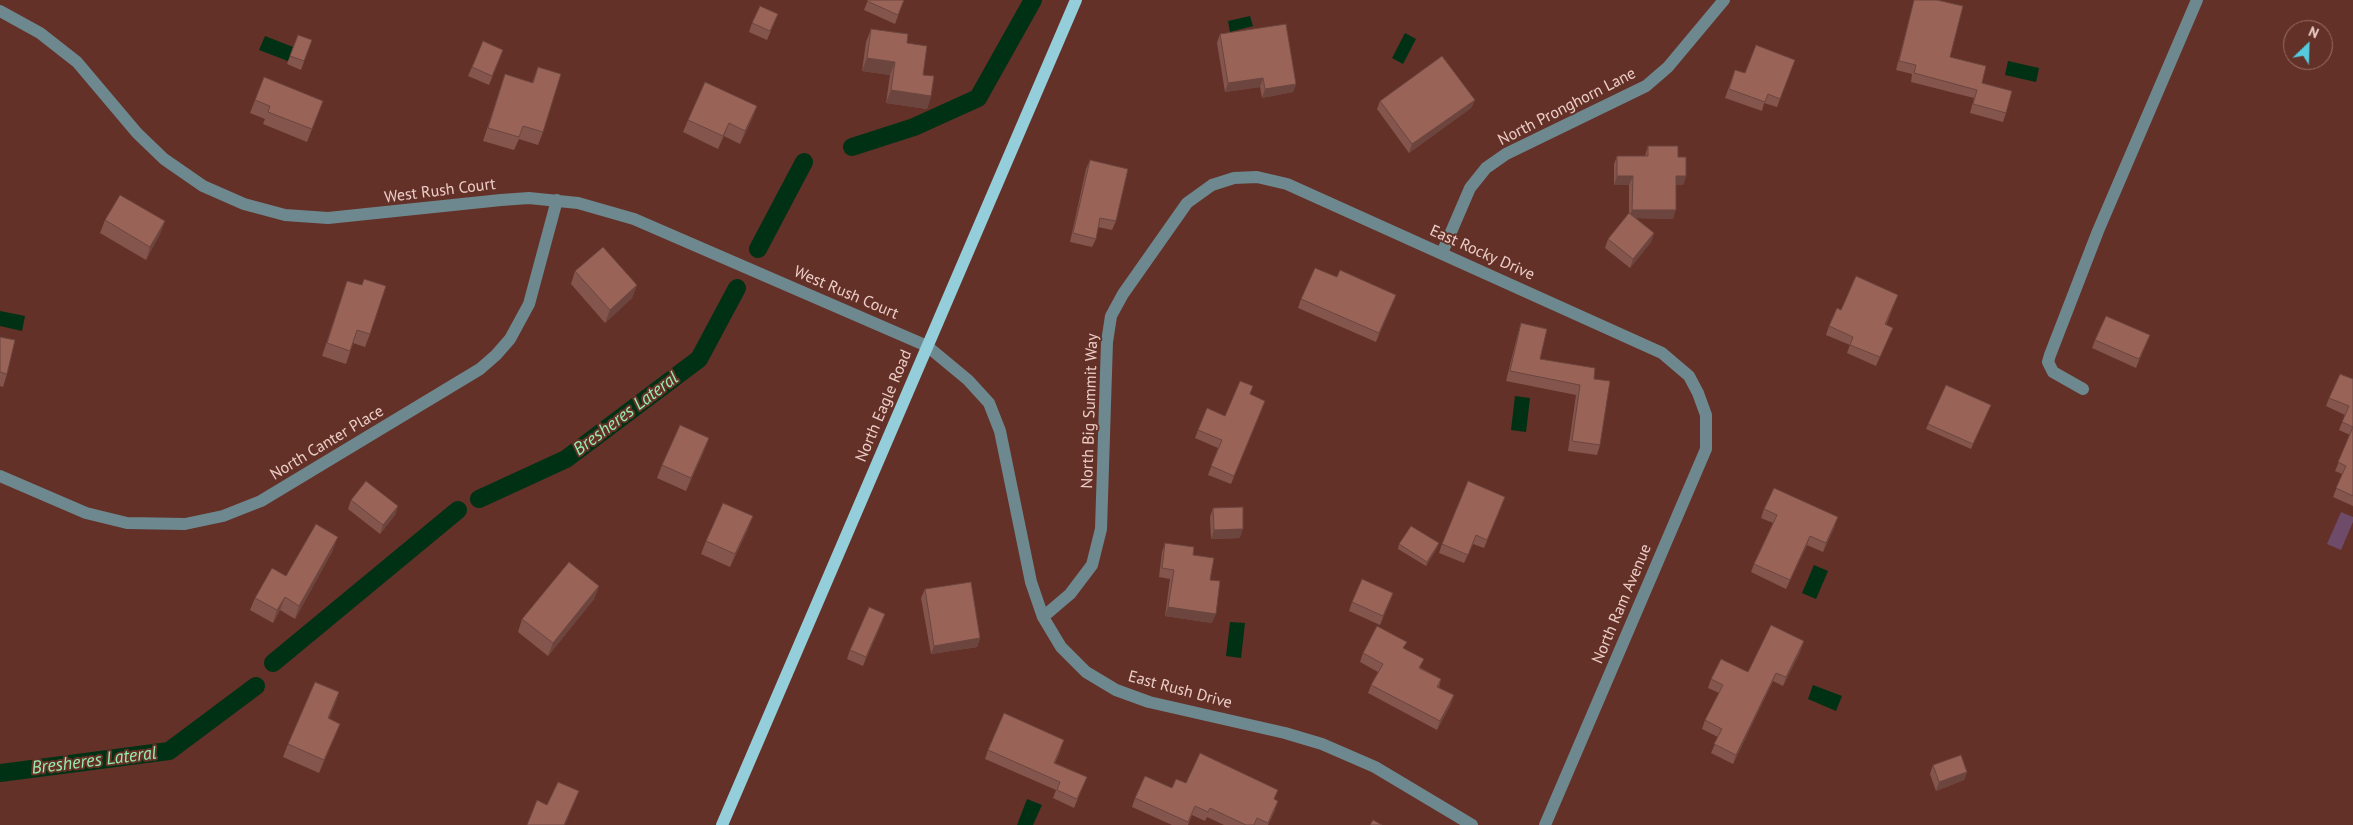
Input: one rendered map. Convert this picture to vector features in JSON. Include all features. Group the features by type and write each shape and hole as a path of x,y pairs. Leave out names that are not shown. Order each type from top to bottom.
{"main road":[{"name":"North Eagle Road","path":"722,825 1076,0"}],"street":[{"name":"North Pronghorn Lane","path":"1442,253 1470,188 1486,168 1506,154 1646,86 1668,67 1724,0"},
{"path":"2083,389 2053,372 2048,362 2050,355 2098,231 2197,0"},
{"name":"West Rush Court","path":"0,11 40,33 76,62 138,133 164,159 203,186 244,204 285,215 328,218 501,200 557,200 597,207 634,220 927,346"},
{"name":"East Rocky Drive","path":"1234,178 1257,176 1287,184 1662,353 1689,376 1698,393"},
{"name":"North Big Summit Way","path":"1043,617 1070,594 1092,565 1101,529 1107,342 1111,316 1122,294 1187,203 1212,185 1234,178"},
{"name":"North Canter Place","path":"0,476 86,513 137,524 166,525 204,520 223,516 261,501 480,369 496,355 510,339 529,304 557,200"},
{"name":"East Rush Drive","path":"927,346 968,380 989,403 1000,431 1032,582 1043,617 1061,647 1086,672 1116,690 1149,702 1285,733 1322,744 1375,767 1472,825"},
{"name":"North Ram Avenue","path":"1545,825 1706,449 1706,415 1698,393"}],"shaded area":[{"path":"1250,16 1253,26 1230,32 1228,21"},
{"path":"1405,33 1416,39 1403,64 1392,58"},
{"path":"265,36 293,47 288,61 259,50"},
{"path":"2008,61 2039,68 2036,82 2005,75"},
{"path":"0,311 25,316 22,331 0,326"},
{"path":"1515,396 1530,398 1526,432 1511,430"},
{"path":"2341,512 2353,517 2353,522 2341,550 2327,544"},
{"path":"1814,565 1828,571 1816,599 1802,593"},
{"path":"1230,622 1245,623 1241,658 1226,656"},
{"path":"1813,685 1842,696 1836,711 1808,699"},
{"path":"1027,799 1042,805 1033,825 1017,825"}],"building":[{"path":"868,0 904,0 898,15"},
{"path":"1914,0 1937,0 1963,6 1950,57 1986,66 1982,83 2012,91 2006,113 1973,104 1977,90 1914,73 1916,65 1899,61"},
{"path":"760,6 778,14 770,31 752,23"},
{"path":"1286,24 1296,84 1265,89 1263,78 1228,83 1220,34"},
{"path":"871,29 908,34 907,43 927,46 923,75 934,76 931,96 891,90 895,62 867,58"},
{"path":"298,35 312,40 304,61 290,56"},
{"path":"483,41 503,50 492,76 472,67"},
{"path":"1756,45 1795,60 1780,99 1768,94 1765,102 1729,89 1735,70 1745,73"},
{"path":"1442,56 1475,100 1412,144 1380,101"},
{"path":"538,67 561,74 543,132 523,126 519,137 488,128 505,74 533,83"},
{"path":"264,77 323,101 312,129 268,112 270,106 255,100"},
{"path":"705,82 757,106 745,131 729,123 723,136 688,120"},
{"path":"1648,146 1678,146 1678,157 1686,157 1686,176 1676,176 1676,210 1632,210 1633,176 1617,176 1617,156 1648,156"},
{"path":"1090,160 1128,169 1116,221 1100,218 1096,239 1073,233"},
{"path":"120,195 165,221 150,247 105,220"},
{"path":"1629,213 1654,233 1633,259 1608,239"},
{"path":"603,247 637,285 610,310 575,271"},
{"path":"1315,268 1337,277 1340,270 1396,295 1379,333 1301,299"},
{"path":"1856,276 1898,295 1885,324 1893,328 1880,357 1850,345 1853,337 1829,326 1837,308 1841,310"},
{"path":"364,279 386,286 370,334 357,330 350,351 327,343 347,281 362,285"},
{"path":"2106,316 2150,335 2139,359 2095,340"},
{"path":"1521,323 1547,329 1540,359 1595,368 1594,379 1610,381 1600,445 1572,441 1580,385 1510,371"},
{"path":"0,337 15,340 7,374 0,372"},
{"path":"2340,374 2353,379 2353,427 2342,422 2349,406 2329,398"},
{"path":"1240,381 1253,386 1250,394 1265,401 1234,476 1211,466 1222,440 1198,430 1207,408 1225,416"},
{"path":"1946,385 1991,405 1973,444 1928,424"},
{"path":"680,425 709,438 691,478 662,465"},
{"path":"2353,427 2353,496 2336,488 2346,466 2338,462"},
{"path":"366,481 398,506 383,525 351,500"},
{"path":"1468,481 1505,497 1487,540 1476,535 1468,555 1442,544"},
{"path":"1774,488 1838,517 1826,543 1810,536 1790,580 1754,564 1777,515 1764,509"},
{"path":"723,503 753,516 735,554 706,541"},
{"path":"1243,507 1243,529 1214,530 1213,508"},
{"path":"316,524 338,537 299,606 285,597 277,610 255,598 272,568 286,576"},
{"path":"1411,526 1439,543 1427,562 1399,544"},
{"path":"1165,543 1194,547 1193,555 1214,558 1210,580 1220,581 1216,614 1168,607 1174,570 1162,568"},
{"path":"569,562 599,586 553,643 522,619"},
{"path":"1362,579 1393,593 1383,616 1352,602"},
{"path":"971,582 980,638 934,646 925,589"},
{"path":"869,607 885,614 866,657 850,650"},
{"path":"1771,625 1804,641 1786,677 1776,673 1736,755 1714,744 1722,729 1705,720 1723,685 1711,679 1721,659 1748,672"},
{"path":"1377,626 1407,642 1403,648 1424,659 1419,668 1441,679 1437,687 1454,695 1440,721 1371,685 1383,664 1363,653"},
{"path":"315,682 339,692 328,718 340,724 324,760 288,744"},
{"path":"1004,713 1064,740 1054,763 1087,777 1077,799 1057,790 1060,782 988,750"},
{"path":"1200,753 1278,790 1274,799 1278,801 1268,823 1257,818 1254,825 1246,825 1210,808 1208,812 1195,806 1188,822 1135,798 1145,776 1172,788 1176,779 1186,783"},
{"path":"1961,755 1967,772 1939,782 1933,765"},
{"path":"558,782 579,791 564,825 527,825 537,800 547,805"},
{"path":"1373,820 1382,825 1370,825"}],"waterway":[{"name":"Bresheres Lateral","path":"852,147 914,127 978,98 1033,0"},
{"name":"Bresheres Lateral","path":"758,249 804,162"},
{"name":"Bresheres Lateral","path":"479,499 566,459 699,359 737,288"},
{"name":"Bresheres Lateral","path":"273,663 458,510"},
{"name":"Bresheres Lateral","path":"0,773 169,751 256,686"}]}
